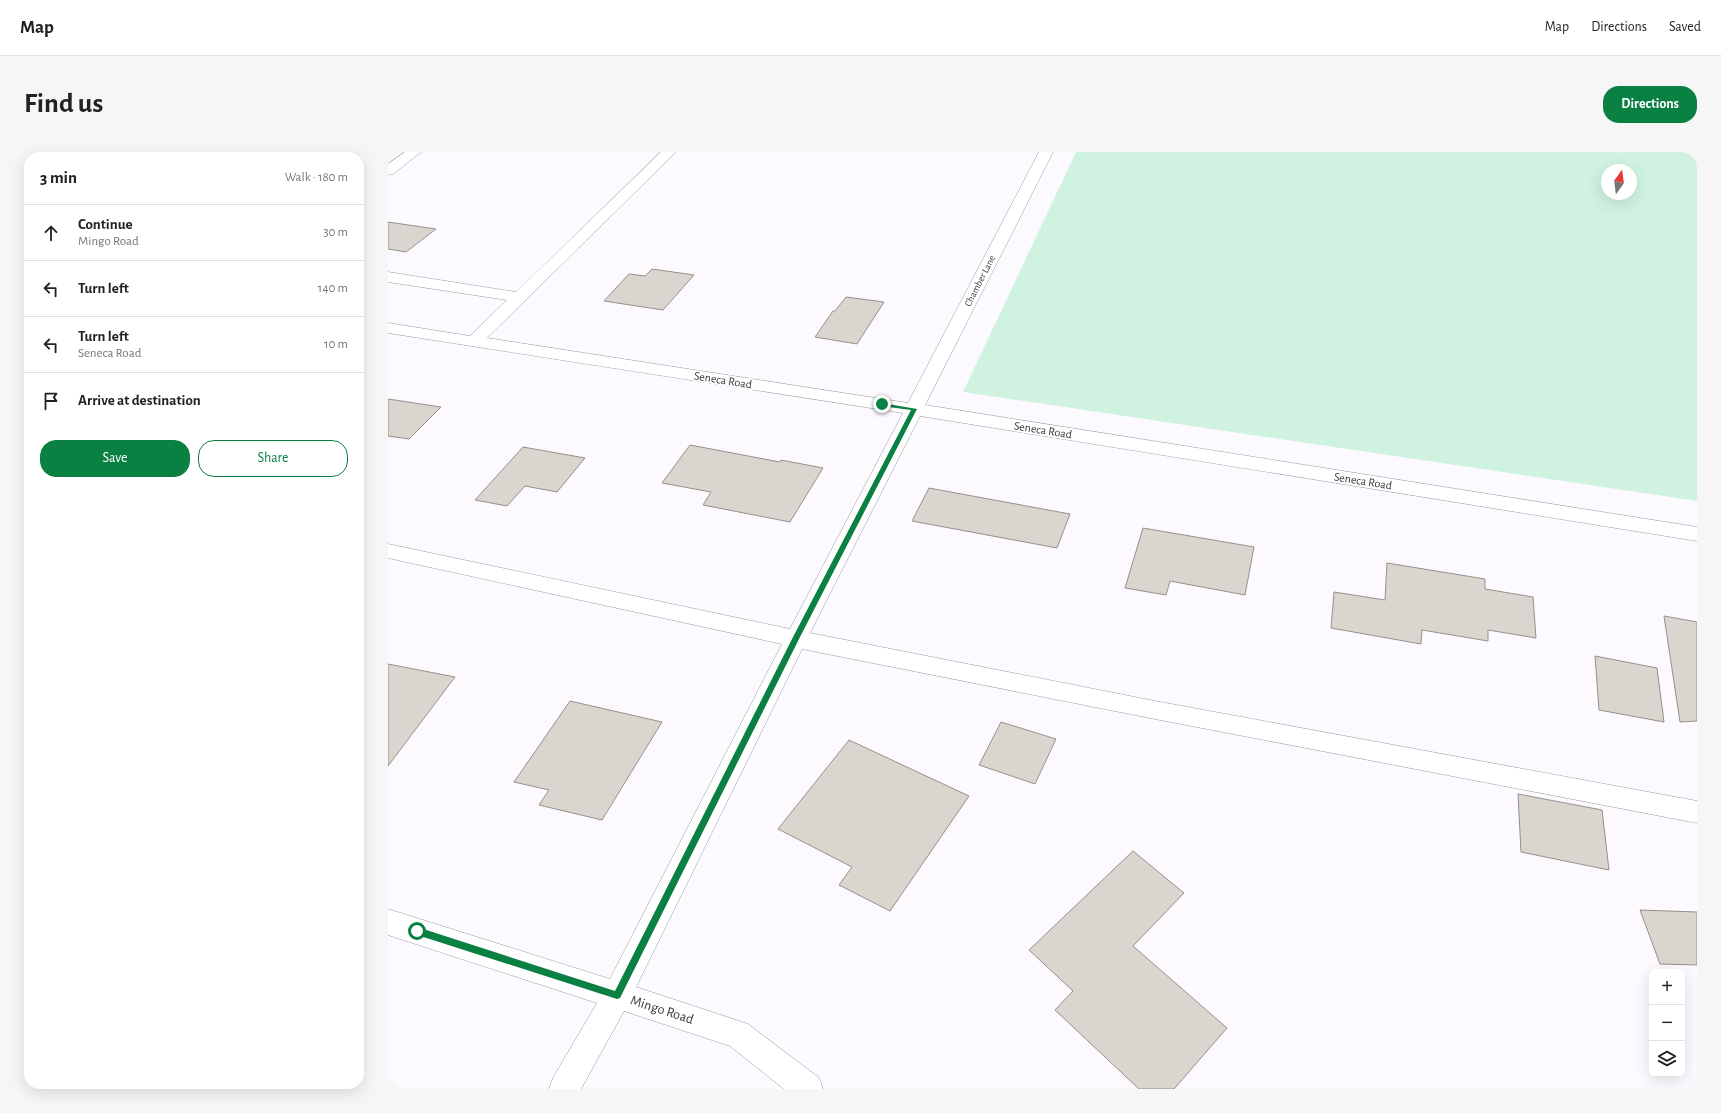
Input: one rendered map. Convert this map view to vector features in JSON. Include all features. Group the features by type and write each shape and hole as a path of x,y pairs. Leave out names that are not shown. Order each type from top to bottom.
{"street":[{"path":"388,171 414,152"},
{"path":"474,341 669,152"},
{"name":"Chamber Lane","path":"564,1089 617,995 796,639 1046,152"},
{"path":"388,277 519,297"},
{"name":"Seneca Road","path":"388,328 914,409 1697,534"},
{"path":"388,551 796,639 1155,710 1697,812"},
{"name":"Mingo Road","path":"388,922 738,1034 808,1089"}],"green space":[{"path":"1076,152 1697,152 1697,501 963,392"}],"building":[{"path":"388,222 436,229 406,252 388,249"},
{"path":"652,269 694,275 663,310 604,301 629,274 645,276"},
{"path":"846,297 884,302 857,344 815,337 833,311 835,311"},
{"path":"388,399 441,407 409,439 388,436"},
{"path":"690,445 780,462 781,460 823,468 790,522 703,505 711,492 662,483"},
{"path":"523,447 585,458 557,492 525,486 507,506 475,500"},
{"path":"929,488 1070,514 1057,548 912,521"},
{"path":"1143,528 1254,547 1245,595 1170,581 1166,595 1125,588"},
{"path":"1387,563 1485,579 1485,589 1533,597 1536,638 1488,630 1488,641 1422,630 1421,644 1331,628 1334,592 1385,600"},
{"path":"1664,616 1697,622 1697,721 1680,722"},
{"path":"1595,656 1657,668 1664,722 1599,710"},
{"path":"388,664 455,677 388,766"},
{"path":"570,701 662,722 602,820 539,805 549,790 514,782"},
{"path":"1001,722 1056,739 1035,784 979,765"},
{"path":"849,740 969,796 890,911 839,885 852,867 778,829"},
{"path":"1518,794 1602,810 1609,870 1521,852"},
{"path":"1133,851 1184,893 1133,946 1227,1028 1174,1089 1139,1089 1055,1010 1073,991 1029,950"},
{"path":"1640,910 1697,912 1697,965 1660,964"}],"route":[{"path":"417,931 617,995 796,639 914,409 882,404"}]}
